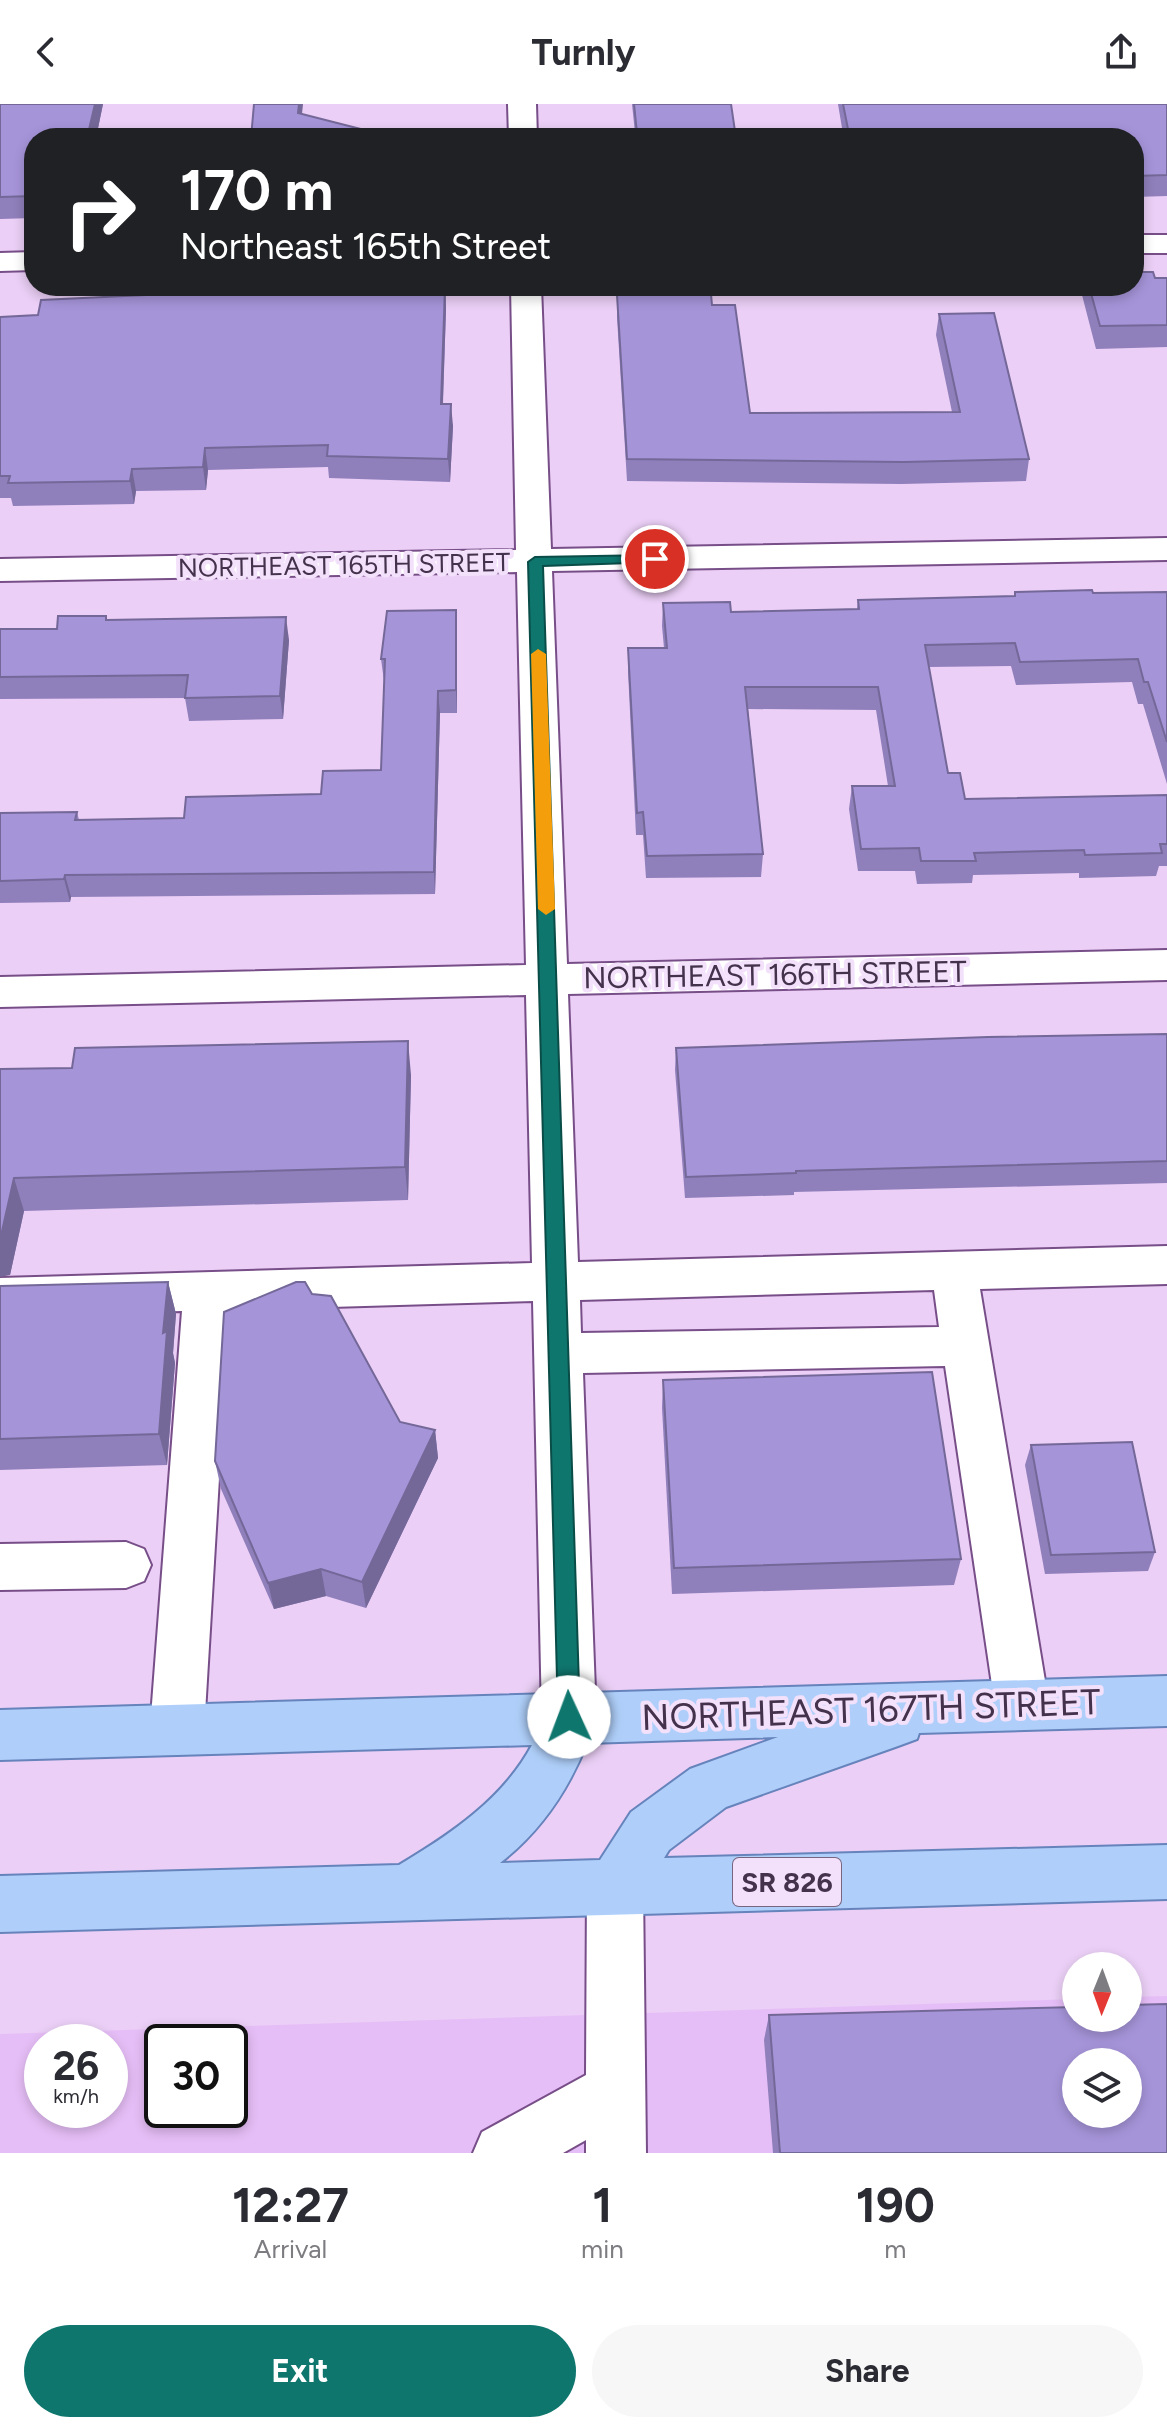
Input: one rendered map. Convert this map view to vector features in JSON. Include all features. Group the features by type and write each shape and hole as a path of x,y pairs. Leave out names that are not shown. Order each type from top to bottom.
{"main road":[{"name":"NORTHEAST 167TH STREET","path":"0,1735 1167,1701"},
{"path":"615,1887 650,1831 709,1787 938,1707"},
{"path":"407,1892 471,1853 516,1814 548,1768 569,1717"},
{"name":"SR 826","path":"0,1904 1167,1872"}],"street":[{"path":"522,104 523,128"},
{"path":"1144,244 1167,244"},
{"path":"0,262 24,261"},
{"path":"526,296 569,1717"},
{"name":"NORTHEAST 165TH STREET","path":"0,570 1167,549"},
{"name":"NORTHEAST 166TH STREET","path":"0,992 1167,965"},
{"path":"0,1297 1167,1265"},
{"path":"954,1271 1022,1705"},
{"path":"177,1730 207,1292"},
{"path":"559,1353 966,1346"},
{"path":"0,1567 126,1565"},
{"path":"615,1887 616,2153"},
{"path":"503,2153 616,2091"}],"shaded area":[{"path":"1167,1996 1167,2153 0,2153 0,2034 24,2033 24,2128 128,2128 128,2030 144,2029 144,2128 248,2128 248,2026 1062,1999 1062,2032 1142,2032 1142,1997"}],"building":[{"path":"0,104 95,104 89,128 24,128 24,196 0,197"},
{"path":"254,104 299,104 298,113 357,128 252,128"},
{"path":"634,104 731,104 735,128 636,128"},
{"path":"843,104 1167,104 1167,175 1144,176 1144,128 848,128"},
{"path":"1144,272 1153,272 1155,278 1167,278 1167,325 1100,326 1092,296 1144,296"},
{"path":"125,296 445,296 441,404 451,404 448,459 327,456 328,445 205,448 203,467 132,469 130,481 8,483 10,476 0,476 0,317 38,315 41,300"},
{"path":"617,296 711,296 712,305 735,305 750,413 960,412 939,314 994,313 1029,459 904,462 627,459"},
{"path":"1092,590 1093,593 1167,592 1167,742 1138,659 1020,662 1015,643 925,645 948,773 960,773 965,799 1167,795 1167,844 1160,844 1162,853 1085,855 1084,850 974,853 976,861 921,861 919,848 861,849 852,786 895,786 878,687 745,687 763,854 647,856 643,812 637,813 628,648 667,648 663,603 730,602 731,612 859,609 858,600 1015,596 1015,592"},
{"path":"456,610 456,690 438,691 434,872 65,875 64,879 0,881 0,813 77,812 75,820 184,818 186,797 321,794 323,771 381,770 385,659 381,659 387,611"},
{"path":"58,616 106,616 106,620 286,617 280,696 185,698 188,675 0,677 0,629 57,629"},
{"path":"1167,1034 1167,1161 686,1177 676,1048"},
{"path":"408,1041 405,1167 14,1178 0,1240 0,1069 72,1068 75,1048"},
{"path":"168,1282 159,1434 0,1439 0,1286"},
{"path":"296,1282 305,1282 312,1294 331,1296 400,1422 435,1430 362,1582 321,1569 268,1583 215,1461 224,1312"},
{"path":"932,1372 961,1559 674,1568 663,1380"},
{"path":"1132,1442 1155,1552 1051,1555 1031,1445"},
{"path":"1167,2004 1167,2153 780,2153 769,2015 1062,2007 1062,2032 1142,2032 1142,2005"}],"slow traffic":[{"path":"538,654 546,909"}],"route":[{"path":"569,1717 535,562 655,559"}]}
